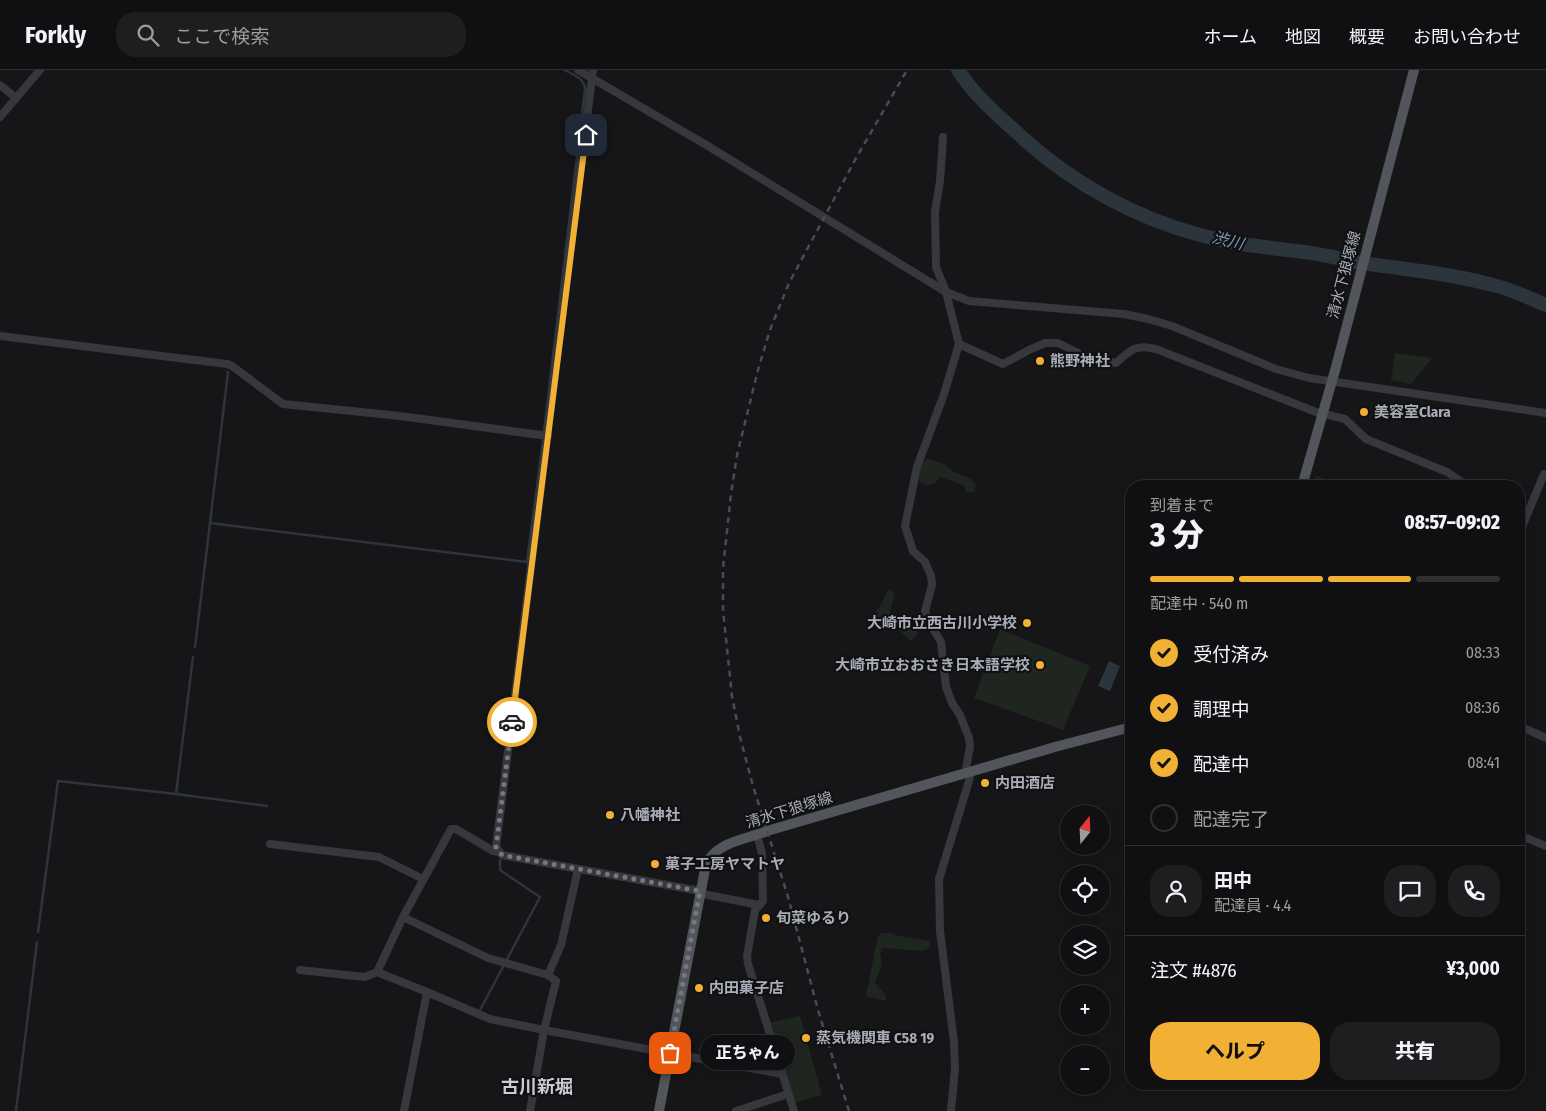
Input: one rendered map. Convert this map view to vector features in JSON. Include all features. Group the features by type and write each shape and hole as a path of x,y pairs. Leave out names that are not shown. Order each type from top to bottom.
{"main road":[{"name":"清水下狼塚線","path":"1304,480 1414,70"},
{"name":"清水下狼塚線","path":"659,1111 700,891 706,864 712,853 725,845 757,835 1055,747 1125,729"}],"street":[{"path":"0,117 40,70"},
{"path":"578,70 593,74 946,292 969,301 1124,314 1172,326 1276,369 1332,382 1546,413"},
{"path":"593,74 496,847 502,855 700,891 703,894 759,905"},
{"path":"0,85 16,98"},
{"path":"943,137 940,181 935,212 936,267 946,292 959,344 944,394 917,467 905,526 913,551 925,562 931,576 932,585 925,611 941,642 946,687 952,703 960,715 969,738 970,747 966,768 971,772 939,879 938,888 940,931 954,1042 955,1069 951,1111"},
{"path":"0,336 227,364 283,404 400,416 548,436"},
{"path":"959,344 1003,364 1045,343 1058,343 1090,359 1116,363 1130,351 1143,346 1199,365 1316,412 1345,419 1366,439 1446,472 1459,480"},
{"path":"1525,513 1544,474 1546,476"},
{"path":"1525,729 1546,738"},
{"path":"300,970 366,977 377,972 403,917 452,829 456,829 493,852 499,852"},
{"path":"757,835 762,853 763,901 755,910 747,956 748,964 794,1111"},
{"path":"1525,837 1546,846"},
{"path":"270,844 379,857 423,879"},
{"path":"548,975 561,945 578,869"},
{"path":"403,917 488,958 548,975 556,981 544,1030 530,1111"},
{"path":"377,972 490,1019 782,1074"},
{"path":"404,1111 427,992"},
{"path":"736,1111 788,1094"}],"shaded area":[{"path":"1395,353 1432,358 1411,384 1391,380"},
{"path":"926,458 944,464 954,472 971,479 976,485 973,493 965,491 965,486 940,477 934,484 926,485 919,481 920,469"},
{"path":"1316,476 1330,480 1314,480"},
{"path":"888,589 895,593 890,611 893,616 918,630 916,636 911,641 897,628 880,626 872,617 882,603"},
{"path":"1000,629 1090,666 1063,730 974,698"},
{"path":"1109,661 1120,666 1110,691 1098,686"},
{"path":"882,933 931,941 929,948 923,951 883,948 880,952 882,964 875,983 886,995 886,1000 884,1001 866,996 878,936"},
{"path":"800,1016 822,1095 794,1103 769,1023"}],"waterway":[{"path":"544,431 585,90 581,80 565,70"},
{"name":"渋川","path":"958,70 989,107 1044,156 1107,198 1153,219 1176,228 1227,241 1442,274 1476,281 1506,289 1546,305"},
{"path":"210,523 228,372"},
{"path":"195,647 210,523 527,562 543,441"},
{"path":"38,932 58,781 176,794 193,657"},
{"path":"176,794 267,806"},
{"path":"479,1012 540,897 500,870 500,860"},
{"path":"16,1111 37,942"}],"railway":[{"path":"849,1111 818,1010 788,897 753,786 740,737 732,696 723,610 723,568 737,455 770,330 789,283 855,160 907,70"}],"way so far":[{"path":"512,722 496,847 502,855 700,891 670,1053"}],"place":[{"name":"熊野神社","path":"1040,361"},
{"name":"美容室Clara","path":"1364,412"},
{"name":"大崎市立西古川小学校","path":"1027,623"},
{"name":"大崎市立おおさき日本語学校","path":"1040,665"},
{"name":"内田酒店","path":"985,783"},
{"name":"八幡神社","path":"610,815"},
{"name":"菓子工房ヤマトヤ","path":"655,864"},
{"name":"旬菜ゆるり","path":"766,918"},
{"name":"内田菓子店","path":"699,988"},
{"name":"蒸気機関車 C58 19","path":"806,1038"},
{"name":"正ちゃん","path":"670,1053"}],"district":[{"name":"古川新堀","path":"537,1087"}],"route":[{"path":"512,722 586,135"}]}
